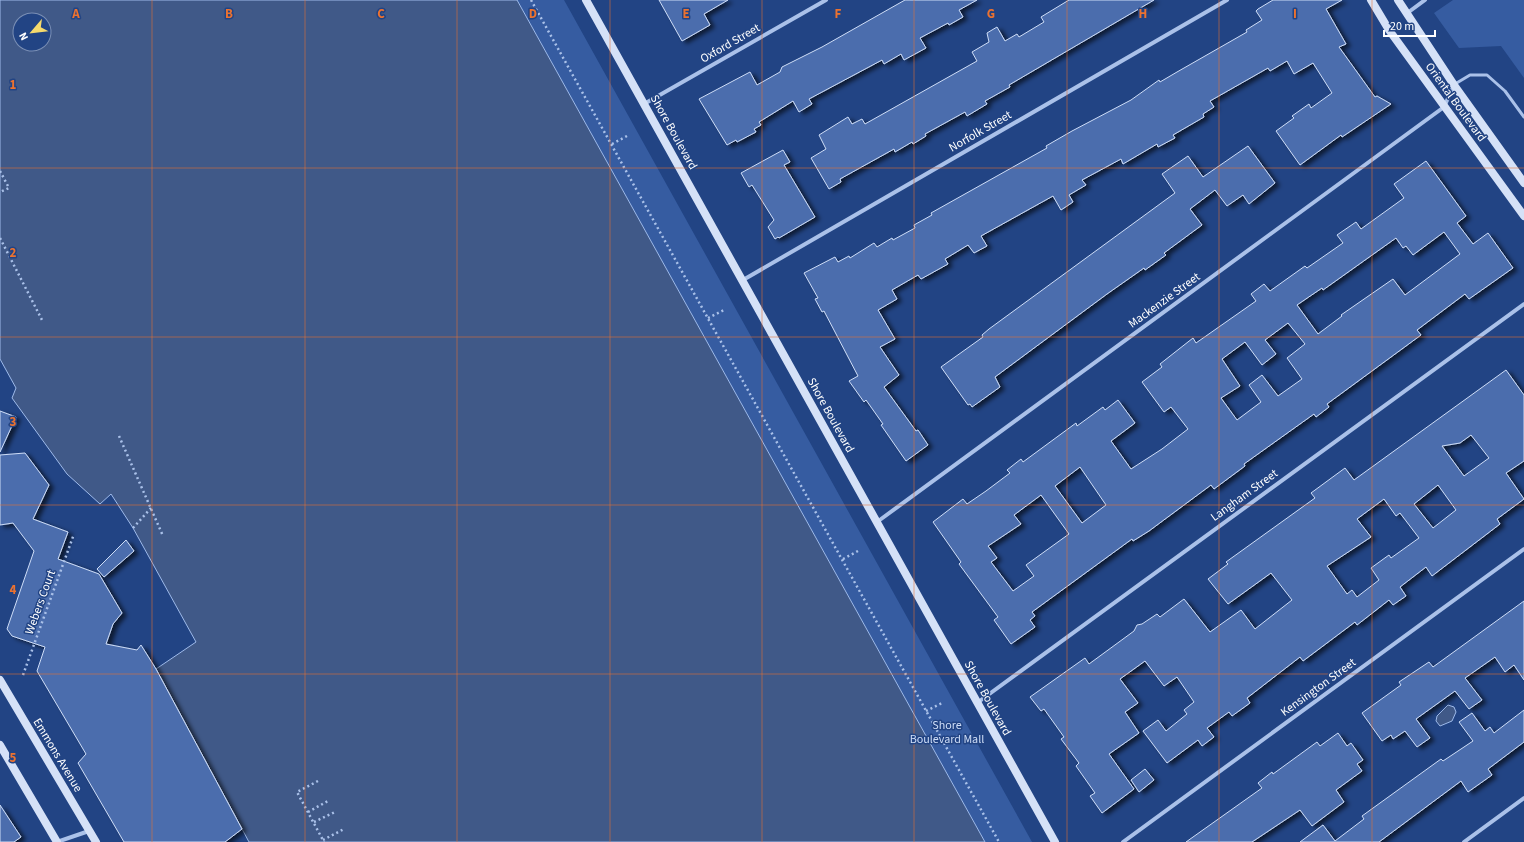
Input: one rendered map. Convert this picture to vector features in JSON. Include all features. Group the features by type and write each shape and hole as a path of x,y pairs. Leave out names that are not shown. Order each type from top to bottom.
{"main road":[{"name":"Shore Boulevard","path":"586,0 1055,842"},
{"name":"Oriental Boulevard","path":"1371,0 1389,30 1524,216"},
{"name":"Oriental Boulevard","path":"1398,0 1454,84 1524,183"},
{"name":"Emmons Avenue","path":"0,680 96,842"},
{"path":"0,745 57,842"}],"street":[{"name":"Oxford Street","path":"644,104 826,0"},
{"name":"Norfolk Street","path":"743,280 1226,0"},
{"path":"1406,14 1425,0"},
{"path":"1444,107 1454,84"},
{"name":"Mackenzie Street","path":"877,523 1444,107"},
{"name":"Langham Street","path":"977,703 1524,304"},
{"name":"Kensington Street","path":"1123,842 1524,549"},
{"path":"1464,842 1524,798"},
{"path":"57,842 89,831"}],"lane":[{"path":"1454,84 1470,75 1487,75 1504,91 1524,117"}],"path":[{"path":"531,0 999,842"},
{"path":"612,144 627,136"},
{"path":"0,171 9,188 0,192"},
{"path":"0,238 42,320"},
{"path":"708,318 724,310"},
{"path":"119,436 163,536"},
{"path":"133,528 151,508"},
{"name":"Webers Court","path":"23,675 74,534"},
{"path":"842,558 858,551"},
{"path":"926,711 942,704"},
{"path":"944,744 960,736"},
{"path":"318,781 297,792 324,841 344,829"},
{"path":"308,812 328,801"},
{"path":"314,822 335,812"}],"green space":[{"name":"Shore Boulevard Mall","path":"517,0 564,0 1032,842 985,842"},
{"path":"1453,0 1524,0 1524,78 1501,46 1459,48 1434,13"}],"shaded area":[{"path":"0,0 517,0 985,842 249,842 156,669 196,642 133,528 111,494 100,504 67,474 12,398 16,388 0,359"},
{"path":"1448,705 1454,707 1456,712 1452,721 1440,726 1436,721 1437,716"}],"building":[{"path":"659,0 728,0 704,14 710,25 682,41"},
{"path":"905,0 977,0 959,10 963,17 920,38 926,48 904,60 901,54 884,64 882,60 809,99 812,104 799,112 793,101 759,122 761,125 754,129 756,132 737,142 736,140 727,145 699,99 750,72 757,85 780,72 782,67 822,47"},
{"path":"1069,0 1154,0 1009,85 1010,87 985,101 987,104 967,116 965,112 925,134 926,136 913,144 912,142 895,152 894,149 840,179 841,182 829,189 811,158 826,149 819,135 848,117 852,124 862,119 865,124 977,61 972,52 989,42 987,33 997,27 1005,41 1017,34 1019,37 1044,22 1041,17"},
{"path":"1273,0 1342,0 1326,9 1346,44 1339,47 1375,97 1377,96 1391,104 1342,137 1341,135 1300,165 1276,131 1294,118 1292,116 1309,104 1311,108 1332,93 1313,63 1294,74 1287,61 1270,71 1268,68 1210,101 1214,107 1203,114 1204,117 1173,135 1175,138 1158,147 1157,144 1123,164 1121,159 1082,180 1086,185 1069,195 1073,202 1061,210 1053,196 981,236 987,246 974,253 968,245 945,259 948,264 921,279 918,275 892,290 897,299 878,310 895,339 880,347 899,375 884,387 928,445 906,461 866,400 864,402 849,381 858,376 824,311 822,312 815,299 818,298 804,273 835,257 838,262 849,256 850,258 874,243 877,247 892,238 893,240 915,228 914,225 932,215 931,213 1047,148 1046,146 1072,131 1131,100 1159,80 1160,82 1247,32 1246,30 1262,20 1256,11"},
{"path":"1248,146 1275,183 1249,204 1243,195 1227,206 1215,190 1190,209 1202,225 1164,253 1166,255 1145,270 1144,268 1107,294 995,377 1000,387 972,407 970,404 968,405 941,367 983,337 982,335 989,329 1175,193 1162,174 1188,156 1203,177"},
{"path":"783,150 790,162 784,165 815,217 775,239 768,227 774,220 752,185 749,187 741,173"},
{"path":"1426,161 1466,216 1457,223 1473,244 1488,233 1513,268 1469,299 1465,294 1417,330 1421,335 1327,404 1329,407 1316,417 1314,414 1244,464 1245,466 1214,489 1211,485 1149,531 1133,541 1132,539 1032,612 1035,616 1030,620 1035,627 1011,644 994,620 998,617 959,564 961,562 933,522 963,499 967,504 986,491 1010,473 1007,470 1021,459 1023,462 1076,423 1077,426 1103,407 1105,410 1118,400 1135,423 1111,441 1131,469 1162,449 1188,429 1171,407 1164,412 1142,382 1162,367 1160,364 1193,338 1196,343 1256,301 1251,294 1264,284 1270,291 1305,266 1307,268 1343,243 1337,235 1356,222 1361,229 1404,198 1394,184","holes":["1444,232 1460,254 1405,295 1393,279 1341,315 1342,316 1318,334 1297,305 1322,288 1323,290 1396,238 1403,248 1406,246 1413,255","1288,323 1305,344 1287,358 1302,379 1278,396 1262,375 1249,385 1261,402 1237,420 1221,398 1240,386 1222,359 1245,342 1262,365 1276,354 1265,340","1080,467 1106,505 1082,523 1055,486","1041,495 1069,534 1026,565 1034,576 1013,591 991,562 997,558 988,546 1021,524 1014,515"]},
{"path":"1506,370 1524,395 1524,461 1506,473 1524,499 1497,519 1500,524 1432,576 1426,567 1400,587 1406,596 1393,605 1389,600 1357,625 1355,622 1303,661 1300,657 1247,698 1250,703 1232,716 1229,712 1207,728 1214,737 1202,746 1198,740 1167,763 1143,731 1158,720 1166,731 1187,714 1184,710 1194,702 1177,677 1164,686 1145,661 1120,679 1138,703 1125,712 1139,733 1109,754 1134,789 1102,813 1090,796 1095,793 1076,766 1079,763 1061,739 1064,737 1044,709 1041,711 1030,697 1085,658 1089,664 1134,631 1137,625 1142,624 1157,614 1160,617 1184,599 1210,632 1241,610 1255,629 1292,600 1271,573 1228,604 1208,579 1228,564 1226,562 1315,498 1311,493 1345,468 1354,480","holes":["1471,435 1489,458 1464,476 1442,446 1460,443","1438,485 1456,510 1433,528 1414,504","1384,499 1396,516 1400,513 1419,538 1391,558 1389,555 1371,568 1379,580 1357,597 1352,590 1347,594 1327,566 1371,537 1357,519"]},
{"path":"0,411 16,417 0,452"},
{"path":"25,453 49,485 33,519 68,532 58,559 99,574 122,613 113,624 106,644 137,650 141,645 156,669 242,829 225,842 124,842 78,763 86,754 37,671 45,647 12,636 7,629 34,551 13,523 0,525 0,455"},
{"path":"126,540 134,551 104,577 97,569"},
{"path":"1524,601 1524,680 1514,665 1505,672 1495,657 1465,678 1482,700 1469,709 1455,691 1416,719 1430,738 1417,747 1405,731 1393,739 1391,735 1382,741 1362,713 1401,685 1399,682 1429,662 1433,667"},
{"path":"1524,710 1524,742 1488,769 1492,775 1468,792 1461,781 1379,842 1300,842 1323,825 1335,841 1364,819 1362,816 1441,759 1443,761 1473,741 1459,722 1472,713 1485,731 1490,727 1494,733"},
{"path":"1338,733 1347,746 1351,743 1363,760 1357,764 1362,771 1336,790 1344,802 1312,826 1300,810 1252,842 1186,842 1262,788 1258,783 1272,772 1273,774 1317,742 1320,746"},
{"path":"1145,769 1154,780 1139,792 1131,780"},
{"path":"0,805 21,837 14,842 0,842"}]}
